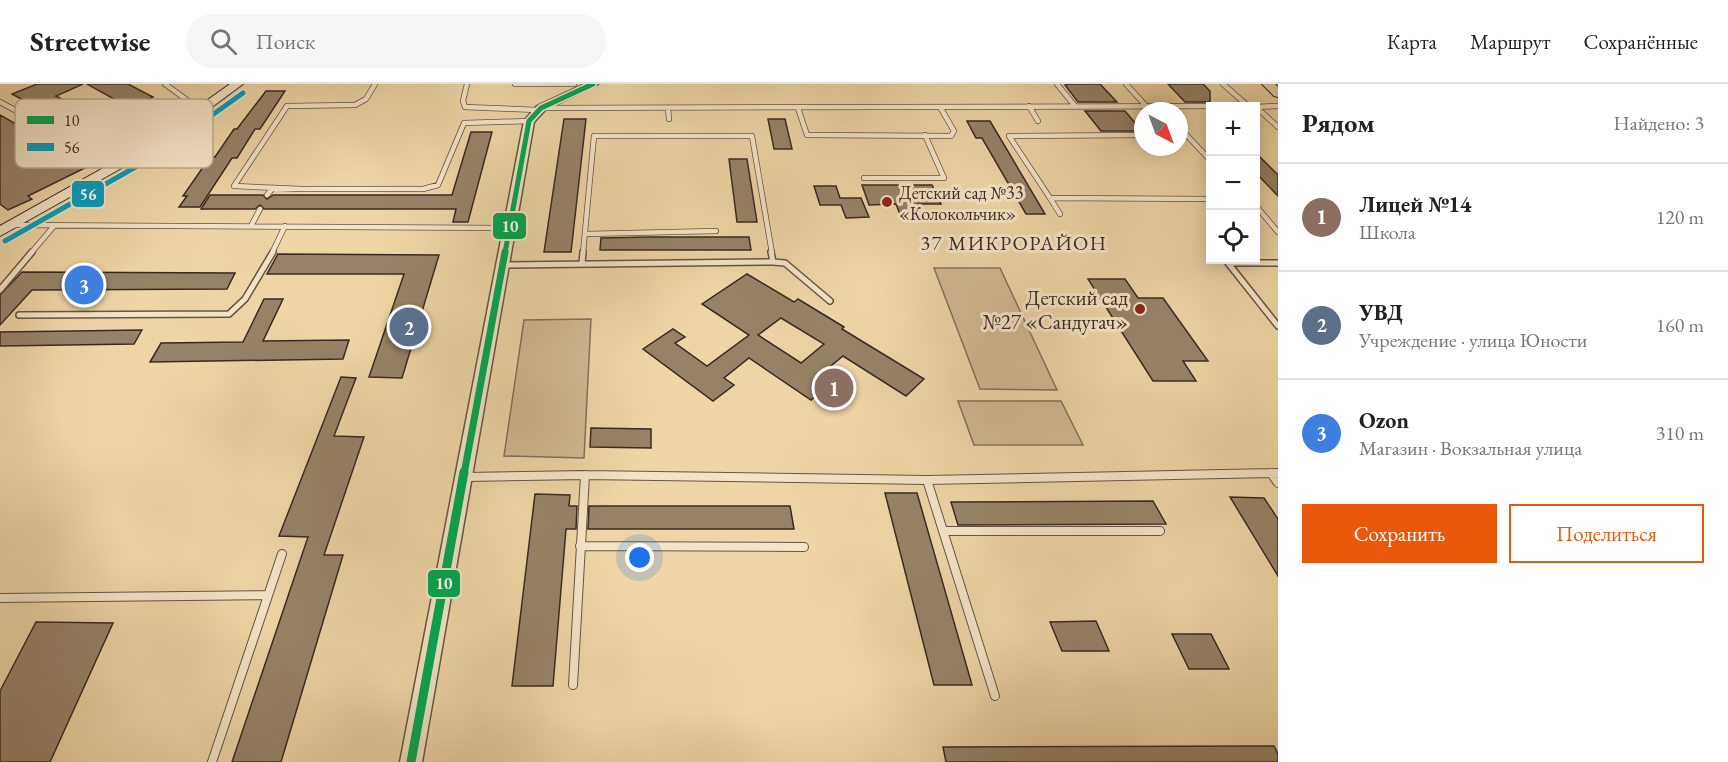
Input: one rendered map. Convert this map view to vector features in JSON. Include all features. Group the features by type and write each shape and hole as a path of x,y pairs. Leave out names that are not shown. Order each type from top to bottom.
{"main road":[{"path":"205,99 226,84"},
{"path":"213,101 237,84"},
{"path":"1268,84 1278,93"},
{"path":"0,232 7,224 101,168"},
{"path":"7,224 111,168"}],"street":[{"path":"411,762 529,121 539,109 564,102 576,86 593,84"}],"lane":[{"path":"165,84 185,99"},
{"path":"375,84 366,99 355,105 287,106 234,186 423,189 438,184 464,123 529,121"},
{"path":"467,84 463,101 465,106 539,109"},
{"path":"515,84 576,86"},
{"path":"1057,84 1075,106"},
{"path":"1126,84 1142,102"},
{"path":"1223,84 1243,102"},
{"path":"0,102 15,110"},
{"path":"564,102 671,107 798,108 1134,106"},
{"path":"1029,106 1038,121"},
{"path":"1188,106 1206,106"},
{"path":"1260,107 1278,106"},
{"path":"669,119 671,107"},
{"path":"798,108 807,135 951,136 954,131 940,107"},
{"path":"1260,111 1278,127"},
{"path":"582,263 594,136 669,133 752,136 773,262"},
{"path":"864,178 944,178 925,135"},
{"path":"1060,214 1009,136 1134,135"},
{"path":"1188,137 1206,156"},
{"path":"267,195 273,188"},
{"path":"1050,198 1206,199"},
{"path":"251,226 261,209"},
{"path":"1259,210 1278,232"},
{"path":"7,224 508,228"},
{"path":"0,290 54,226"},
{"path":"19,315 229,314 237,310 250,291 285,226"},
{"path":"586,234 716,231"},
{"path":"504,265 785,263 830,301"},
{"path":"1278,263 1228,263 1278,327"},
{"path":"464,477 585,475 927,480 1274,473 1278,483"},
{"path":"573,684 585,475"},
{"path":"927,480 995,696"},
{"path":"943,531 1160,531"},
{"path":"580,546 804,547"},
{"path":"212,762 282,554"},
{"path":"0,598 268,595"}],"shaded area":[{"path":"934,268 1000,268 1057,390 980,389"},
{"path":"591,319 584,458 504,456 524,320"},
{"path":"958,401 1061,401 1083,445 974,445"}],"building":[{"path":"37,84 83,84 56,96 62,99 21,99 12,94"},
{"path":"87,84 128,84 153,97 149,99 114,99"},
{"path":"1100,84 1117,102 1078,102 1065,85"},
{"path":"1168,84 1203,84 1210,91 1210,102 1185,102"},
{"path":"266,91 285,91 260,129 255,129 237,158 232,158 200,207 179,207 187,196 183,196 202,168 213,168 213,157 234,129 237,129"},
{"path":"1085,111 1125,111 1134,122 1134,131 1101,131"},
{"path":"0,115 15,124 15,168 85,168 28,196 32,199 8,210 0,204"},
{"path":"564,119 586,119 571,252 544,252"},
{"path":"768,119 785,119 792,149 774,149"},
{"path":"967,121 990,121 1045,214 1026,214 982,138 976,138"},
{"path":"471,132 492,132 468,222 453,222 456,209 264,209 260,205 255,209 201,209 210,195 263,195 267,199 273,195 452,195"},
{"path":"1260,157 1278,175 1278,196 1260,177"},
{"path":"729,159 747,159 757,222 737,222"},
{"path":"862,185 932,185 941,204 918,204 924,217 901,217 896,204 869,205"},
{"path":"814,186 836,186 840,198 861,198 869,217 846,218 841,205 820,205"},
{"path":"749,237 751,250 600,250 601,238"},
{"path":"278,254 439,255 402,378 369,377 404,274 267,274"},
{"path":"22,272 235,273 227,289 32,290 0,325 0,295"},
{"path":"747,274 794,302 798,299 924,379 906,396 843,356 820,375 832,382 811,400 749,358 724,378 734,385 713,401 643,349 673,329 685,337 675,343 707,366 749,335 702,304","holes":["781,318 824,344 801,363 758,335"]},
{"path":"1088,279 1125,279 1138,298 1163,298 1208,361 1183,361 1196,381 1153,381"},
{"path":"264,299 283,299 263,341 349,340 343,359 150,362 161,343 243,342"},
{"path":"142,330 134,344 0,346 0,332"},
{"path":"341,377 356,378 334,436 364,437 324,555 343,555 281,762 232,762 308,537 279,536"},
{"path":"591,428 651,429 651,448 590,447"},
{"path":"885,493 917,493 972,685 934,685"},
{"path":"535,494 570,495 569,506 577,506 576,529 566,529 553,686 512,686"},
{"path":"1230,497 1264,498 1278,519 1278,576"},
{"path":"1153,501 1166,524 958,525 951,502"},
{"path":"589,506 790,506 794,529 588,529"},
{"path":"1096,621 1109,651 1062,651 1050,622"},
{"path":"36,622 113,623 50,762 0,762 0,691"},
{"path":"1172,634 1211,634 1229,669 1189,669"},
{"path":"1274,746 1278,754 1278,762 946,762 943,747"}],"transit line":[{"name":"10","path":"411,762 529,121 541,108 593,84"},
{"name":"56","path":"213,114 243,93"},
{"name":"56","path":"5,241 134,168"}],"place":[{"name":"Детский сад №33 «Колокольчик»","path":"887,202"},
{"name":"Ozon","path":"84,285"},
{"name":"Детский сад №27 «Сандугач»","path":"1140,309"},
{"name":"УВД","path":"409,327"},
{"name":"Лицей №14","path":"834,388"}],"district":[{"name":"37 МИКРОРАЙОН","path":"1014,243"}]}
